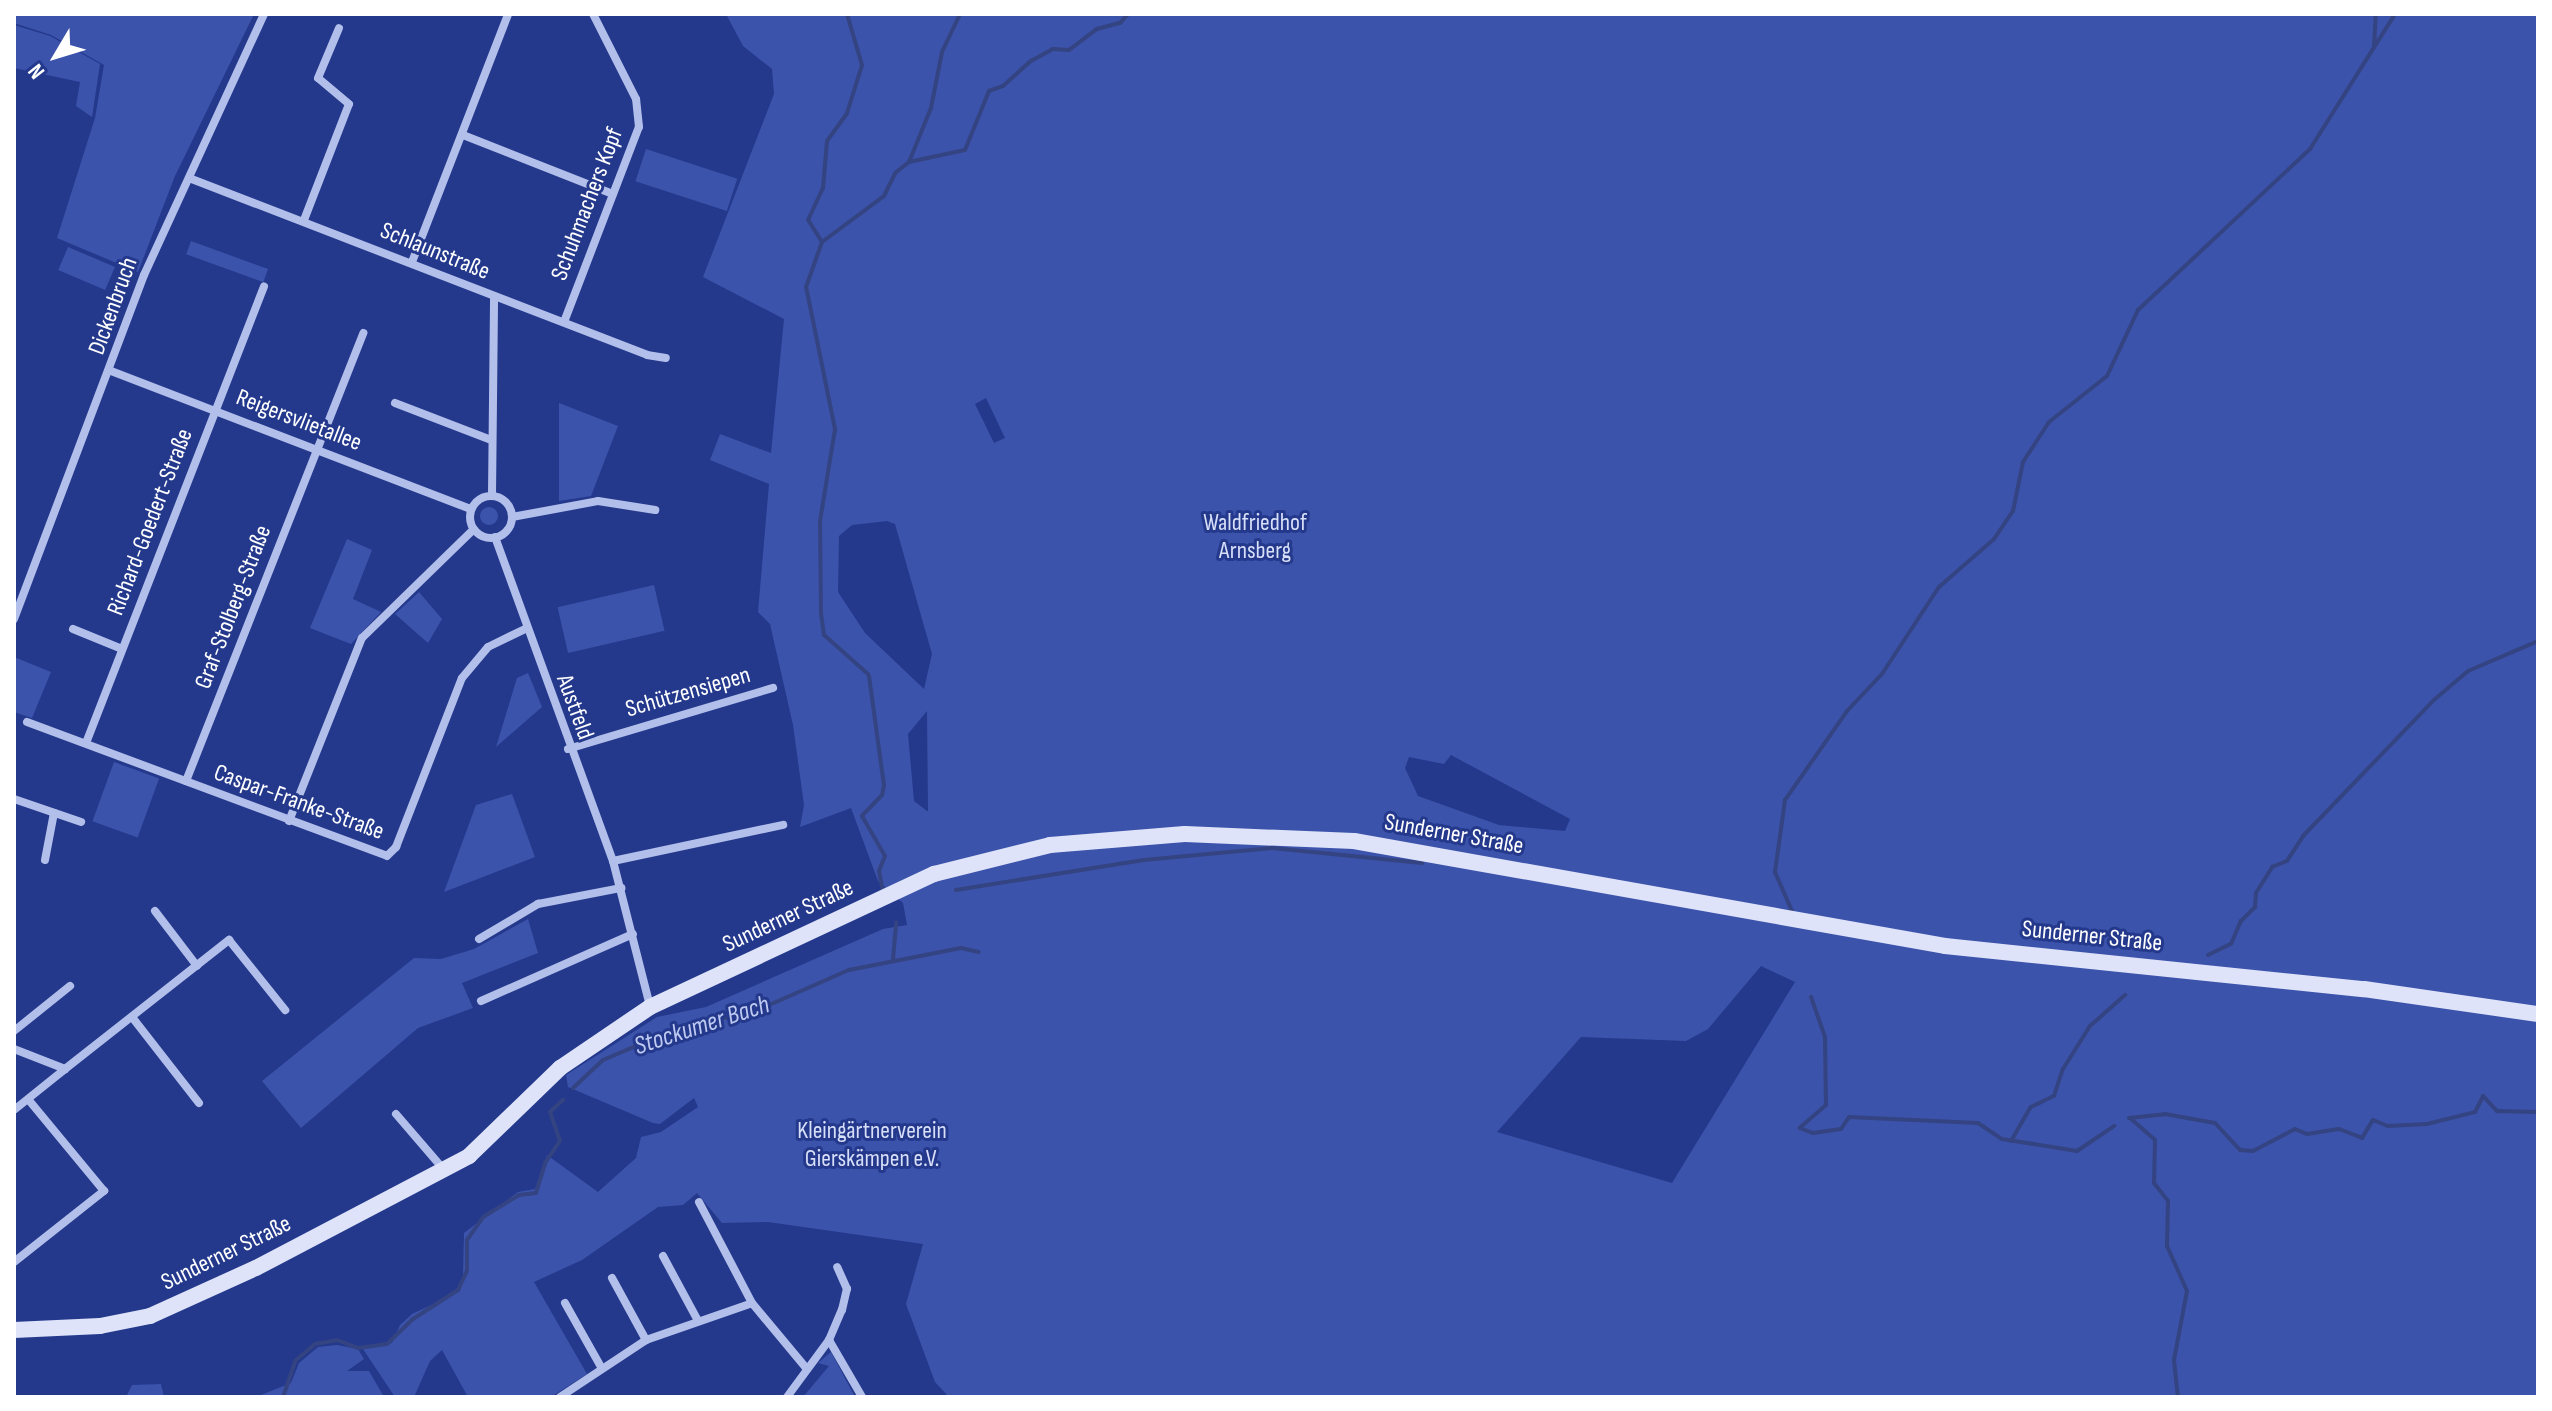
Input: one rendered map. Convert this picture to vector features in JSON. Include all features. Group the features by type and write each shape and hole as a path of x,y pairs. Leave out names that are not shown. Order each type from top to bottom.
{"main road":[{"name":"Sunderner Straße","path":"14,1330 100,1326 150,1316 445,1172 491,1138 560,1068 650,1007 954,866 1117,838 1264,834 1402,848 1945,946 2364,989 2538,1014"}],"street":[{"name":"Dickenbruch","path":"14,619 111,371 144,275 264,14"},
{"path":"412,262 508,14"},
{"name":"Schuhmachers Kopf","path":"564,322 637,135 639,109 593,14"},
{"path":"304,220 349,104 345,94 318,78 339,28"},
{"path":"463,135 613,194"},
{"name":"Schlaunstraße","path":"189,178 412,262 494,297 666,358"},
{"name":"Richard-Goedert-Straße","path":"86,743 264,287"},
{"path":"492,495 489,439 494,297"},
{"name":"Graf-Stolberg-Straße","path":"186,781 363,333"},
{"name":"Reigersvlietallee","path":"111,371 471,509"},
{"path":"395,403 489,439"},
{"path":"492,495 508,504 512,517 507,530 495,537 474,529 471,509 482,498 492,495"},
{"path":"512,517 598,501 655,510"},
{"path":"289,821 362,638 474,529"},
{"name":"Austfeld","path":"495,537 568,749 613,861 650,1007"},
{"name":"Richard-Goedert-Straße","path":"73,629 122,649"},
{"name":"Caspar-Franke-Straße","path":"27,722 373,855 392,853 462,678 488,647 525,629"},
{"name":"Schützensiepen","path":"568,749 773,688"},
{"path":"14,799 81,822"},
{"path":"45,860 54,813"},
{"path":"613,861 783,825"},
{"path":"479,939 538,904 621,888"},
{"path":"155,911 197,966"},
{"path":"481,1001 633,934"},
{"path":"14,1110 229,940 285,1010"},
{"path":"14,1031 70,986"},
{"path":"132,1017 199,1103"},
{"path":"14,1049 65,1069"},
{"path":"14,1262 104,1191 28,1099"},
{"path":"396,1114 445,1172"},
{"path":"699,1202 752,1303 807,1369"},
{"path":"663,1256 697,1319"},
{"path":"787,1397 829,1340 847,1293 837,1267"},
{"path":"612,1278 646,1340"},
{"path":"565,1303 601,1367"},
{"path":"560,1397 646,1340 697,1319 752,1303"},
{"path":"829,1340 862,1397"}],"green space":[{"path":"14,14 254,14 175,176 138,272 57,238 95,118 104,65 51,35 14,23"},
{"path":"726,14 2538,14 2538,1397 949,1397 935,1382 906,1304 923,1244 768,1222 722,1223 697,1193 683,1205 658,1207 582,1260 534,1282 587,1374 551,1397 468,1397 442,1350 430,1361 414,1397 395,1397 363,1349 392,1343 400,1325 412,1314 455,1294 463,1276 464,1233 518,1192 535,1189 547,1155 598,1192 636,1158 641,1137 661,1132 698,1107 694,1098 660,1124 653,1123 568,1087 566,1075 657,1017 706,1007 883,929 907,925 903,903 878,881 851,808 800,827 804,805 793,725 770,624 758,612 769,484 710,460 720,434 771,453 784,319 703,277 774,94 772,69 743,46","holes":["986,398 1005,438 994,443 975,404","887,521 895,524 932,654 924,689 865,633 838,592 839,536 852,525","927,711 928,811 914,801 908,734","1451,755 1570,819 1565,831 1499,825 1418,796 1405,768 1409,757 1444,764","1761,966 1795,982 1672,1183 1497,1132 1581,1037 1686,1041 1708,1029"]},
{"path":"14,25 50,36 100,64 92,117 76,106 80,82 14,68"},
{"path":"646,149 737,179 727,211 635,181"},
{"path":"191,241 268,269 263,282 186,254"},
{"path":"68,247 115,267 105,290 58,270"},
{"path":"559,403 618,426 591,496 559,501"},
{"path":"489,507 498,516 489,525 480,516"},
{"path":"347,539 372,550 353,599 381,612 351,644 310,628"},
{"path":"654,585 665,631 568,653 558,607"},
{"path":"419,592 442,619 428,643 395,614"},
{"path":"14,657 51,672 32,718 14,712"},
{"path":"528,673 542,707 496,747 517,678"},
{"path":"114,762 159,778 138,838 92,821"},
{"path":"512,794 535,857 444,892 476,805"},
{"path":"528,919 538,953 462,983 473,1008 418,1028 301,1128 262,1081 414,958 441,959 474,949"},
{"path":"337,1345 358,1349 364,1359 347,1371 369,1371 384,1397 256,1397 291,1383 299,1363 318,1347"},
{"path":"831,1352 855,1397 803,1397 829,1366 818,1363"},
{"path":"161,1384 164,1397 126,1397 132,1385"}],"waterway":[{"path":"822,242 808,220 823,188 827,141 847,113 862,65 847,14"},
{"path":"909,162 931,108 942,52 960,14"},
{"path":"868,674 824,635 821,613 820,521 835,429 806,287 822,242 884,196 895,173 909,162 965,150 989,91 1003,86 1031,61 1053,49 1069,50 1097,29 1120,23 1128,14"},
{"path":"2374,47 2376,14"},
{"path":"1792,911 1775,872 1785,800 1847,711 1882,674 1939,587 1994,539 2013,511 2023,462 2049,422 2107,376 2138,310 2310,149 2395,14"},
{"path":"2208,955 2231,944 2241,921 2255,907 2256,893 2272,867 2287,861 2303,836 2435,699 2468,671 2538,641"},
{"path":"869,676 884,785 882,795 862,816 885,856 879,871 883,891"},
{"path":"956,890 1144,860 1272,848 1422,863"},
{"path":"893,959 896,922"},
{"name":"Stockumer Bach","path":"573,1088 603,1060 706,1020 744,1016 849,970 961,948 979,952"},
{"path":"2011,1141 2031,1107 2054,1096 2063,1069 2090,1026 2125,995"},
{"name":"Stockumer Bach","path":"1811,997 1825,1037 1826,1105 1800,1128 1813,1133 1841,1129 1849,1117 1978,1123 2002,1139 2077,1151 2114,1126"},
{"name":"Stockumer Bach","path":"2129,1118 2165,1114 2215,1123 2240,1150 2253,1151 2295,1129 2307,1134 2339,1129 2362,1138 2373,1120 2388,1126 2427,1124 2475,1112 2483,1096 2497,1111 2538,1112"},
{"name":"Stockumer Bach","path":"283,1397 296,1360 315,1344 337,1340 358,1348 387,1344 413,1319 458,1290 467,1271 467,1240 483,1217 519,1195 536,1193 545,1163 560,1141 550,1112 563,1100"},
{"path":"2130,1118 2155,1140 2154,1183 2168,1201 2167,1246 2187,1291 2174,1360 2178,1397"}],"park label":[{"name":"Waldfriedhof Arnsberg","path":"1255,537"},
{"name":"Kleingärtnerverein Gierskämpen e.V.","path":"872,1145"}]}
